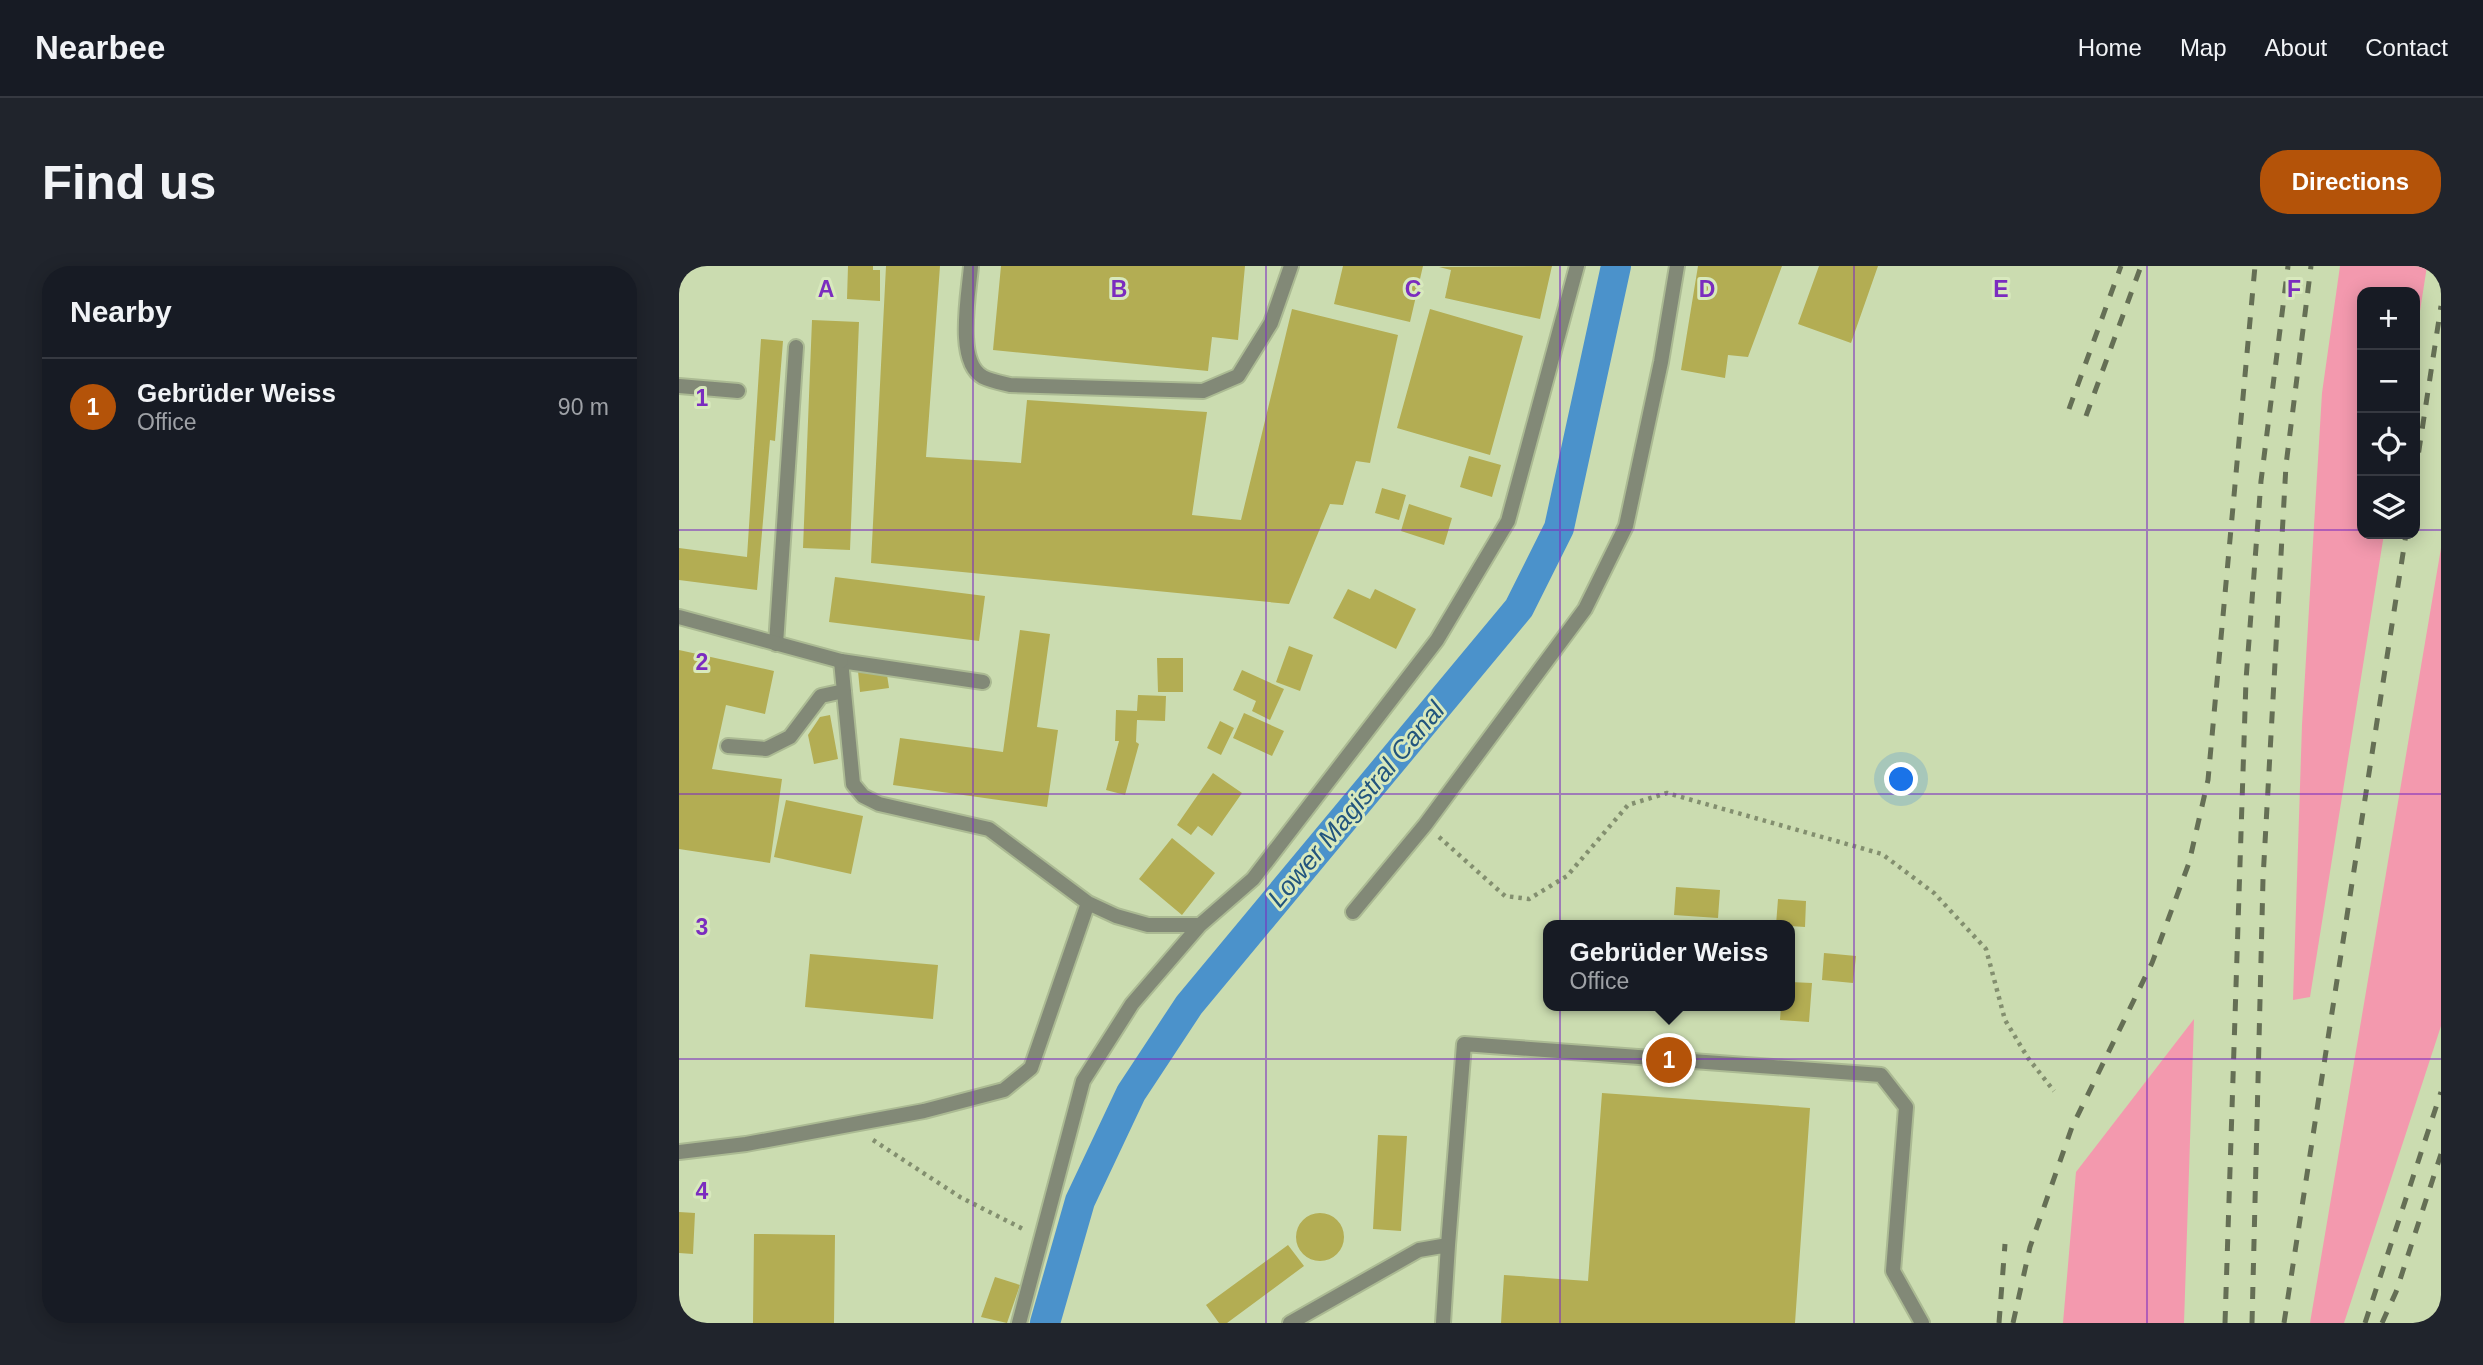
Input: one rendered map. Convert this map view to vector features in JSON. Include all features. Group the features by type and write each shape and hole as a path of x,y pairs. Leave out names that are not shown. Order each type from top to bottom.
{"street":[{"path":"971,266 965,344 972,365 982,377 1010,385 1203,391 1238,376 1271,323 1291,266"},
{"path":"1019,1323 1083,1081 1132,1004 1200,925 1253,879 1437,640 1508,520 1577,266"},
{"path":"1353,912 1425,825 1585,609 1626,526 1661,362 1677,266"},
{"path":"776,644 796,347"},
{"path":"679,386 738,391"},
{"path":"679,617 841,661 983,682"},
{"path":"841,661 853,784 863,796 879,804 989,829 1088,903 1116,916 1148,925 1200,925"},
{"path":"728,746 766,749 790,737 821,696 844,691"},
{"path":"679,1152 924,1111 1004,1090 1031,1068 1088,903"},
{"path":"1443,1323 1464,1044 1881,1075 1906,1107 1893,1272 1922,1323"},
{"path":"1290,1323 1419,1250 1448,1245"}],"path":[{"path":"1425,825 1505,895 1529,899 1567,876 1628,805 1667,793 1882,854 1934,893 1986,949 2004,1020 2028,1058 2054,1091"},
{"path":"849,1125 960,1197 1041,1239"}],"shaded area":[{"path":"2340,266 2427,266 2420,311 2420,287 2357,287 2357,539 2383,539 2310,997 2293,1000 2302,725 2322,393"},
{"path":"2441,548 2441,1026 2344,1323 2310,1323"},
{"path":"2194,1019 2184,1323 2063,1323 2076,1172"}],"building":[{"path":"848,266 873,266 873,270 880,270 880,301 847,299"},
{"path":"886,266 940,266 926,457 1021,463 1027,400 1207,412 1192,515 1241,520 1292,309 1398,335 1370,463 1356,461 1343,505 1330,504 1289,604 871,563"},
{"path":"1001,266 1245,266 1238,340 1212,337 1208,371 993,350"},
{"path":"1343,266 1423,266 1410,322 1334,304"},
{"path":"1552,266 1540,319 1445,298 1451,270 1439,267"},
{"path":"1698,266 1782,266 1748,357 1728,355 1725,378 1681,370"},
{"path":"1819,266 1878,266 1851,343 1798,324"},
{"path":"1430,309 1523,336 1490,455 1397,428"},
{"path":"812,320 859,322 850,550 803,548"},
{"path":"761,339 783,341 775,441 770,440 757,590 679,580 679,548 747,557"},
{"path":"1469,456 1501,465 1492,497 1460,487"},
{"path":"1382,488 1406,495 1399,520 1375,513"},
{"path":"1409,504 1452,518 1444,545 1401,531"},
{"path":"835,577 985,596 979,641 829,622"},
{"path":"1348,589 1370,599 1375,589 1416,609 1396,649 1333,618"},
{"path":"1020,630 1050,634 1037,727 1058,730 1047,807 893,785 900,738 1003,752"},
{"path":"1289,646 1313,655 1300,691 1276,682"},
{"path":"679,650 774,671 765,714 726,705 712,769 782,779 770,863 679,849"},
{"path":"1157,658 1183,658 1183,692 1158,692"},
{"path":"886,668 889,688 860,692 858,671"},
{"path":"1242,670 1284,689 1270,720 1252,711 1256,701 1233,690"},
{"path":"1138,695 1166,696 1165,721 1137,720 1136,742 1139,744 1125,795 1106,790 1119,741 1115,741 1116,710 1137,711"},
{"path":"1244,713 1284,731 1272,756 1233,738"},
{"path":"830,715 838,759 814,764 808,735 820,717"},
{"path":"1220,721 1234,728 1221,755 1207,748"},
{"path":"1213,773 1242,793 1212,836 1198,826 1191,835 1177,825"},
{"path":"786,800 863,816 851,874 774,857"},
{"path":"1172,838 1215,873 1182,915 1139,879"},
{"path":"1676,887 1720,890 1718,918 1674,915"},
{"path":"1778,899 1806,901 1805,927 1795,926 1795,920 1776,920"},
{"path":"1824,953 1856,956 1853,983 1822,980"},
{"path":"810,954 938,965 933,1019 805,1007"},
{"path":"1795,982 1812,983 1809,1022 1780,1020 1781,1011 1795,1011"},
{"path":"1602,1093 1810,1108 1795,1323 1501,1323 1504,1275 1588,1281"},
{"path":"1378,1135 1407,1136 1401,1231 1373,1229"},
{"path":"679,1212 695,1213 693,1254 679,1253"},
{"path":"1320,1213 1337,1220 1344,1237 1337,1254 1320,1261 1303,1254 1296,1237 1303,1220"},
{"path":"754,1234 835,1235 834,1323 753,1323"},
{"path":"1288,1245 1304,1266 1227,1323 1219,1323 1206,1305"},
{"path":"995,1277 1020,1285 1007,1323 981,1317"}],"waterway":[{"name":"Lower Magistral Canal","path":"1045,1323 1080,1201 1131,1093 1189,1005 1519,608 1559,528 1616,266"}],"railway":[{"path":"2069,409 2121,266"},
{"path":"2086,416 2141,266"},
{"path":"2013,1323 2030,1247 2072,1127 2152,963 2189,863 2208,780 2255,266"},
{"path":"2225,1323 2246,680 2261,481 2288,266"},
{"path":"2252,1323 2263,879 2286,465 2311,266"},
{"path":"2420,443 2441,306"},
{"path":"2284,1323 2405,539"},
{"path":"2365,1323 2441,1092"},
{"path":"2382,1323 2396,1292 2441,1154"},
{"path":"1999,1323 2005,1244"}],"place":[{"name":"Gebrüder Weiss","path":"1669,1060"}]}
